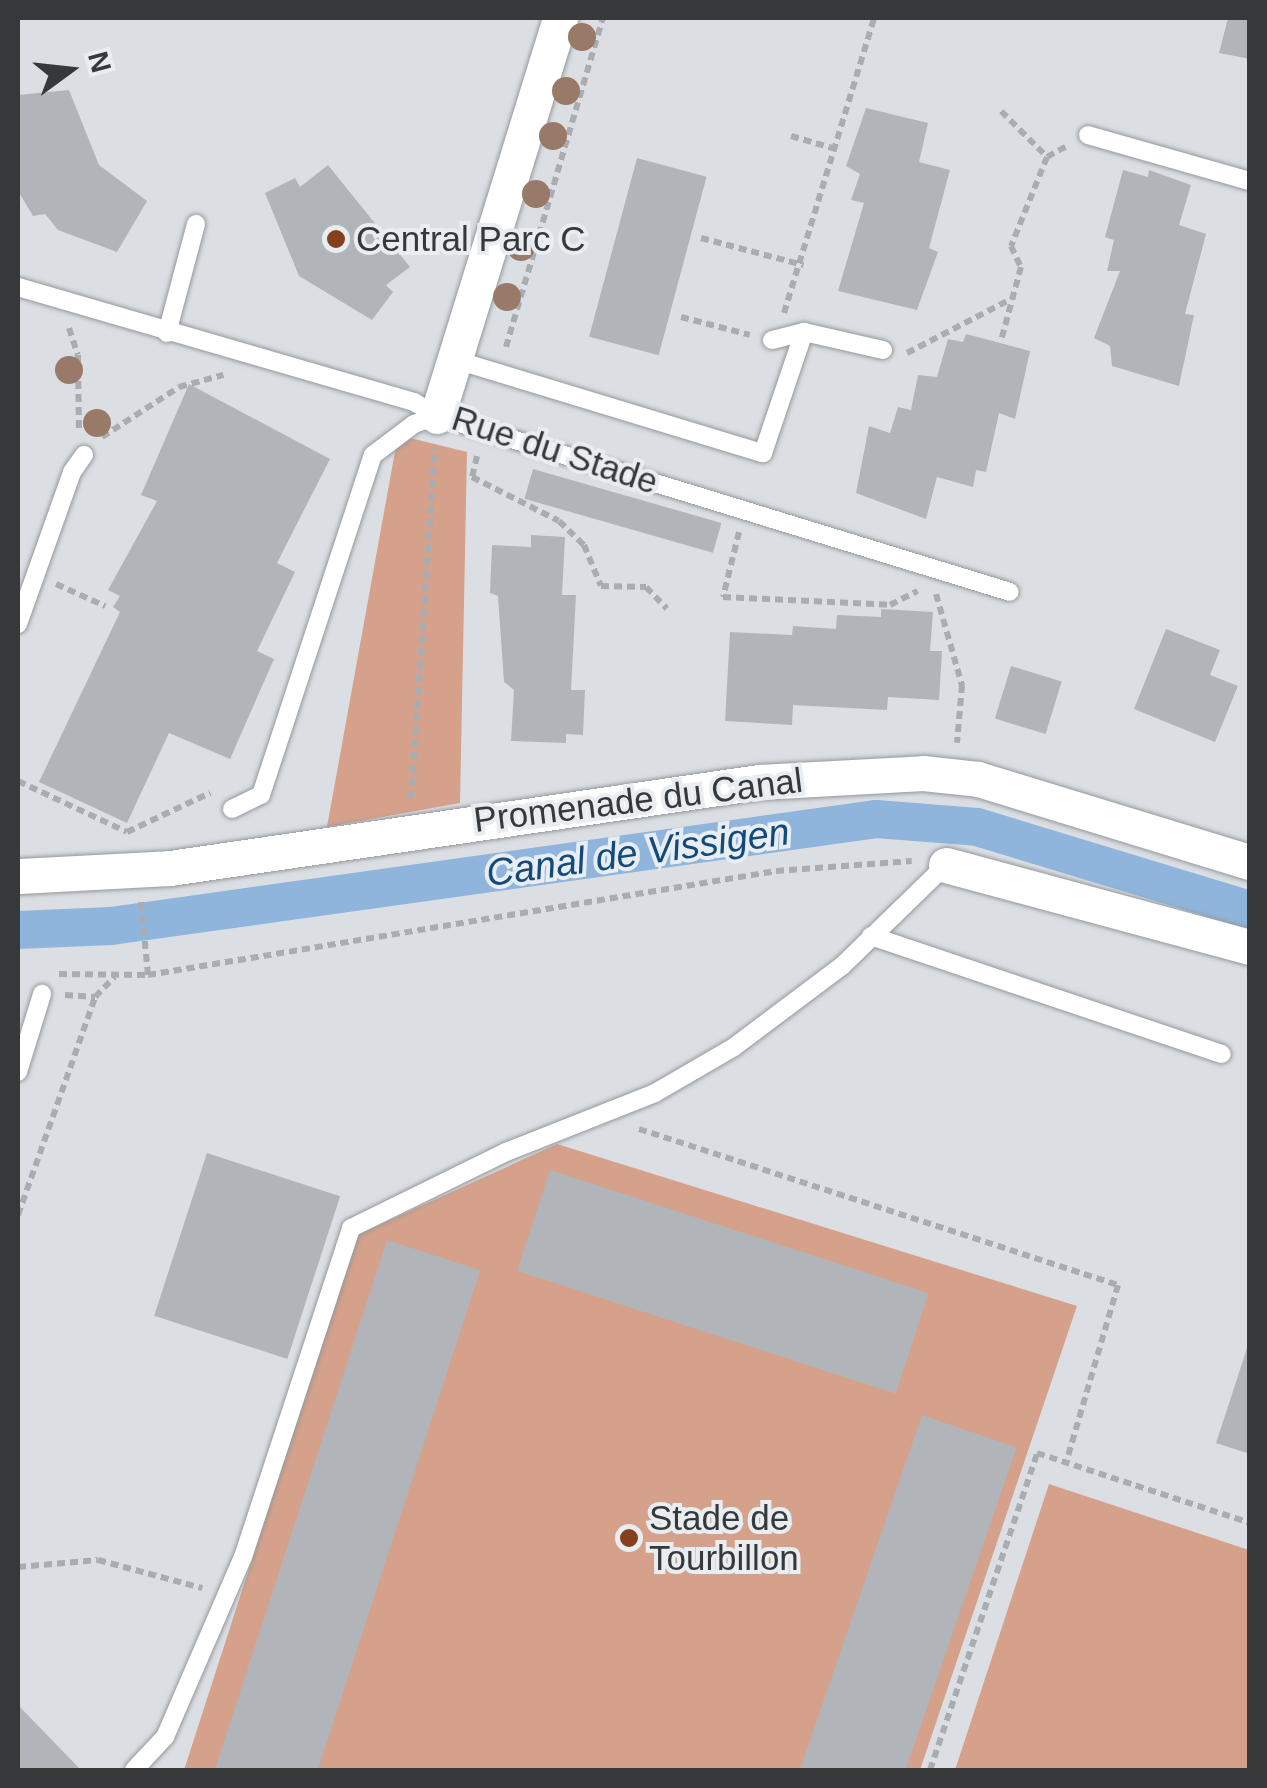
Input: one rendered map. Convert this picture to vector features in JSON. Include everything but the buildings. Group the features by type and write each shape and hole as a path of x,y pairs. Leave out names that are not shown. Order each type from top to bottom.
{"street":[{"name":"Rue du Stade","path":"437,416 560,18"},
{"name":"Promenade du Canal","path":"18,876 138,870 790,778 956,774 1250,862"},
{"path":"946,865 1250,947"}],"lane":[{"path":"1088,135 1250,181"},
{"path":"167,333 196,224"},
{"path":"18,287 414,402 437,416"},
{"path":"456,360 763,453 804,332"},
{"path":"772,340 804,332 883,350"},
{"path":"232,809 261,795 373,454 414,424 437,416"},
{"name":"Rue du Stade","path":"437,416 1010,592"},
{"path":"18,624 34,574 84,455"},
{"path":"134,1770 165,1738 226,1595 351,1228 506,1152 602,1118 734,1047 871,936 946,865"},
{"path":"871,936 1222,1054"},
{"path":"18,1072 42,994"}],"path":[{"path":"498,375 602,18"},
{"path":"795,288 874,18"},
{"path":"1000,110 1047,157 1012,246 1022,268 1002,336"},
{"path":"791,136 836,149"},
{"path":"700,238 803,265"},
{"path":"883,350 904,354 1012,299"},
{"path":"67,302 84,455 179,387 231,375"},
{"path":"409,830 437,416"},
{"path":"483,430 472,477 559,521 584,545 601,586 646,588 667,609"},
{"path":"744,510 723,597 902,604 932,579 962,685 956,774"},
{"path":"34,574 104,606"},
{"path":"18,781 127,832 216,790"},
{"path":"42,972 148,976 814,866 902,860 946,865"},
{"path":"138,870 148,976"},
{"path":"18,1216 95,997 115,976"},
{"path":"42,994 95,997"},
{"path":"602,1118 1118,1285 1066,1463"},
{"path":"930,1770 1037,1453 1250,1523"},
{"path":"18,1567 98,1560 226,1595"}],"shaded area":[{"path":"398,435 467,452 460,803 327,827"},
{"name":"Stade de Tourbillon","path":"557,1144 1077,1306 920,1770 184,1770 357,1235"},
{"path":"1049,1484 1249,1550 1249,1770 955,1770"}],"waterway":[{"name":"Canal de Vissigen","path":"18,930 111,926 876,819 977,827 1250,910"}],"place":[{"name":"Central Parc C","path":"336,239"},
{"name":"Stade de Tourbillon","path":"629,1538"}]}
